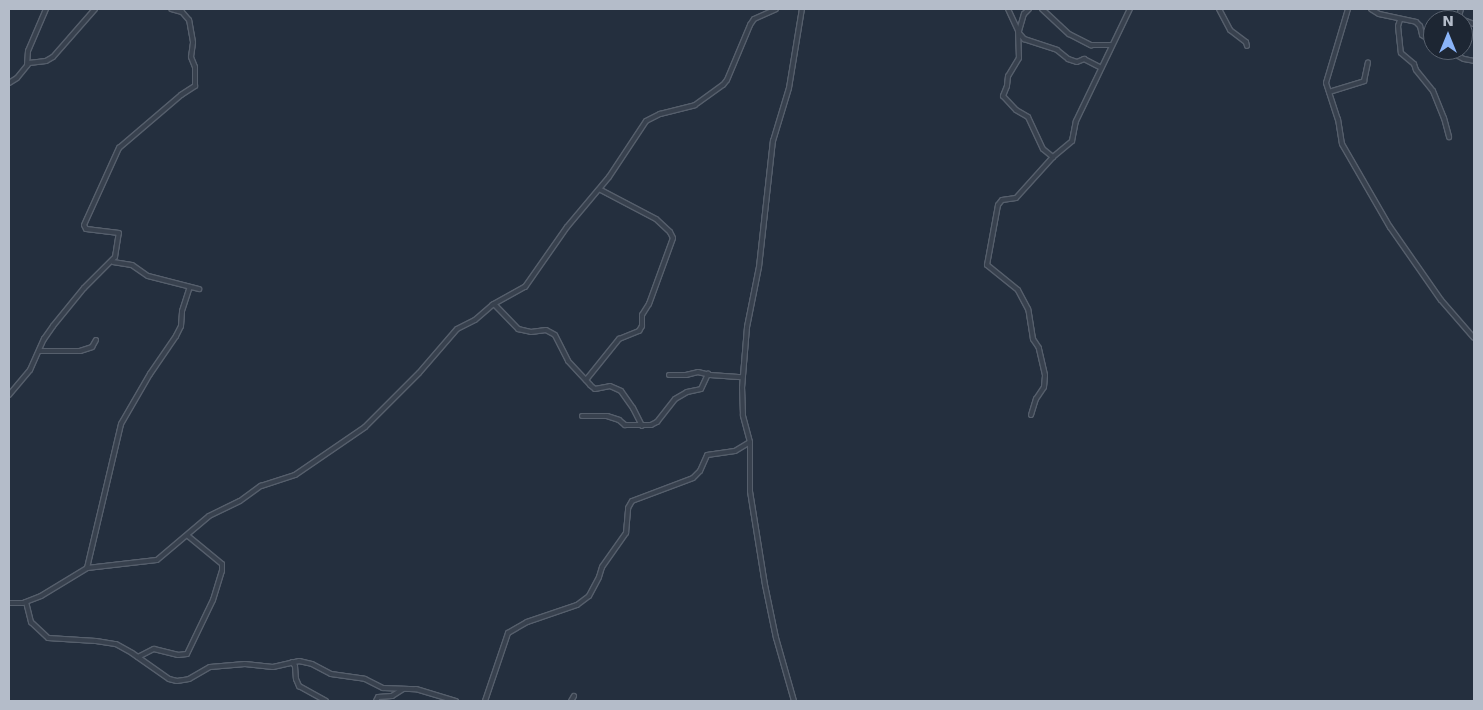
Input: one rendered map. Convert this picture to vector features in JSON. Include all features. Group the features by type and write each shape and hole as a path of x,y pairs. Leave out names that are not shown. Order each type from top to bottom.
{"street":[{"path":"9,83 17,78 27,65 28,51 46,9"},
{"path":"27,65 52,57 95,9"},
{"path":"9,395 30,370 48,332 77,296 113,262 119,241 119,233 84,228 106,174 123,144 196,83 195,67 191,59 193,42 189,20 182,12 171,9"},
{"path":"9,603 26,602 48,592 87,568 153,561 188,536 217,511 240,501 261,486 295,475 365,427 419,373 457,329 475,320 494,304 525,287 567,227 599,189 646,120 660,114 695,105 722,85 727,80 754,19 776,9"},
{"path":"794,701 776,638 765,585 749,480 750,442 743,415 742,377 747,327 760,256 773,141 789,88 802,9"},
{"path":"1008,9 1018,33 1024,39 1056,50 1068,59 1077,62 1084,60 1100,67"},
{"path":"1029,9 1024,14 1018,33 1019,58 1008,76 1007,86 1002,96 1016,110 1026,116 1043,149 1053,157"},
{"path":"1042,9 1069,34 1091,44 1112,45"},
{"path":"1031,415 1036,399 1046,381 1038,348 1033,340 1028,309 1016,287 990,269 987,262 999,202 1016,198 1053,157 1072,142 1076,121 1100,67 1130,9"},
{"path":"1219,9 1230,30 1246,42 1247,46"},
{"path":"1348,9 1338,49 1326,77 1326,83 1338,119 1342,144 1357,173 1430,286 1474,338"},
{"path":"1371,9 1376,13 1418,23 1423,36"},
{"path":"1400,20 1398,26 1401,53 1414,64 1416,70 1433,91 1444,118 1448,137"},
{"path":"1329,92 1364,81 1368,62"},
{"path":"586,380 619,339 638,331 642,326 642,315 649,304 673,238 670,232 656,219 599,189"},
{"path":"113,262 132,265 148,276 199,289"},
{"path":"87,568 121,424 150,374 176,336 190,287"},
{"path":"494,304 518,329 531,332 546,330 556,335 568,361 595,389 610,386 621,391 633,408 642,426"},
{"path":"39,350 80,352 92,347 96,340"},
{"path":"669,375 686,375 698,372 742,377"},
{"path":"582,416 607,416 619,420 625,425 642,426 654,424 679,396 701,389 708,374"},
{"path":"485,701 508,633 526,622 577,605 588,596 600,577 602,567 626,533 628,508 632,502 693,478 700,470 707,455 734,451 750,442"},
{"path":"138,657 154,648 178,656 187,654 213,600 222,572 222,564 188,536"},
{"path":"26,602 30,622 48,638 104,641 125,648 169,679 181,682 210,667 245,664 275,666 292,662 307,663 331,674 365,679 376,686 389,690 419,690 456,701"},
{"path":"292,662 295,666 296,679 299,686 326,701"},
{"path":"376,701 378,697 392,696 404,689"},
{"path":"571,701 574,696"}]}
